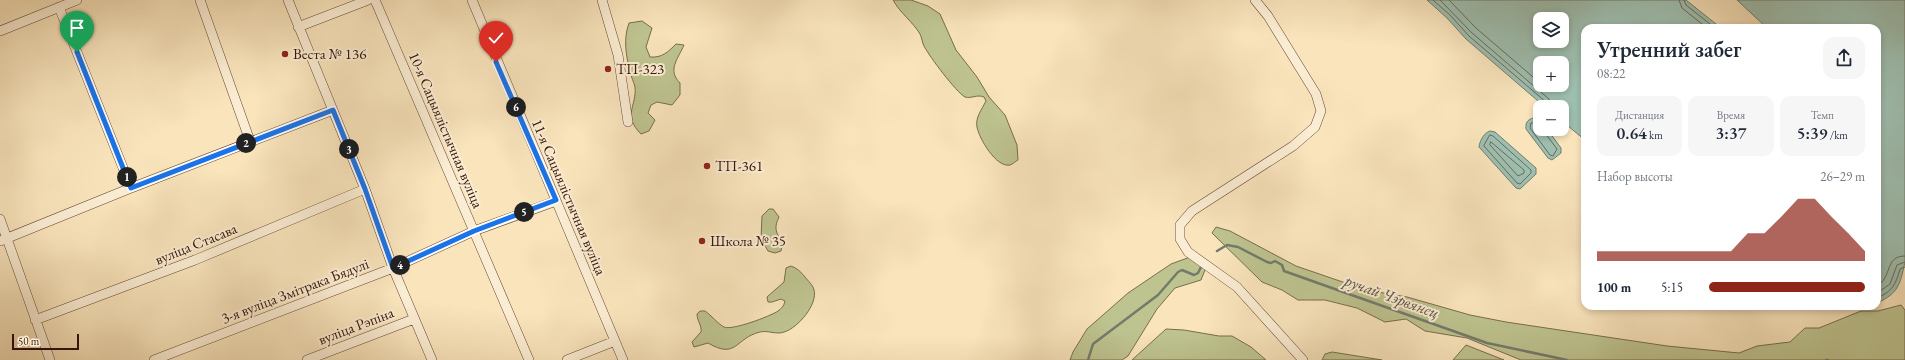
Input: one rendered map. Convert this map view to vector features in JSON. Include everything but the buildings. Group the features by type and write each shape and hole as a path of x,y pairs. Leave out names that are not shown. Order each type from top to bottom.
{"street":[{"path":"0,31 77,0"},
{"path":"200,0 250,141"},
{"path":"288,0 365,189 393,268 432,360"},
{"path":"298,26 368,0"},
{"name":"10-я Сацыялістычная вуліца","path":"375,0 529,360"},
{"name":"11-я Сацыялістычная вуліца","path":"472,0 623,360"},
{"path":"602,0 618,55 628,122"},
{"path":"1255,0 1268,16 1316,94 1321,111 1315,127 1293,146 1192,211 1180,225 1180,239 1188,252 1237,287 1303,360"},
{"path":"59,7 131,188"},
{"path":"3,240 250,141 333,110"},
{"name":"вуліца Стасава","path":"36,320 195,260 365,189"},
{"name":"3-я вуліца Змітрака Бядулі","path":"154,360 393,268 474,231 556,200"},
{"path":"0,219 3,240 36,320 50,360"},
{"name":"вуліца Рэпіна","path":"307,360 414,319"},
{"path":"567,360 615,341"}],"green space":[{"path":"893,0 911,0 928,6 940,14 956,50 977,77 989,97 1005,115 1017,145 1018,160 1010,165 1005,165 999,162 989,151 978,132 977,127 979,114 986,101 984,97 965,97 961,94 927,51 920,34"},
{"path":"642,21 652,28 646,47 650,57 658,57 667,52 676,44 684,45 674,69 674,74 680,83 680,95 672,105 657,102 651,105 648,113 655,120 649,131 641,134 635,127 631,116 635,87 630,74 626,53 626,35 629,23"},
{"path":"769,209 773,209 779,217 776,224 776,230 778,236 783,242 781,251 775,253 768,251 761,239 762,216"},
{"path":"1216,227 1230,231 1296,266 1366,290 1407,297 1470,315 1506,322 1667,346 1739,353 1757,346 1790,342 1805,328 1819,328 1861,311 1878,311 1901,305 1905,310 1905,360 1521,360 1467,338 1425,331 1406,319 1385,322 1357,308 1325,300 1298,300 1282,290 1262,282 1212,233"},
{"path":"1193,256 1205,270 1201,280 1175,288 1157,309 1128,356 1122,360 1070,360 1073,352 1087,329 1128,293 1171,264"},
{"path":"791,266 802,273 814,290 813,302 801,321 789,330 781,333 760,332 752,335 731,349 718,348 708,343 694,347 692,342 701,332 697,314 700,311 705,311 722,326 728,328 768,316 779,310 785,301 781,299 768,302 767,297 784,282 786,268"},
{"path":"1166,329 1184,330 1219,336 1232,336 1251,347 1266,360 1132,360"},
{"path":"1466,345 1504,360 1453,360"},
{"path":"1332,352 1382,360 1322,360 1325,354"}],"water":[{"path":"1427,0 1686,0 1716,24 1581,24 1581,137 1569,127 1569,100 1537,100 1466,39 1447,18"},
{"path":"1737,0 1905,0 1905,262 1902,276 1897,287 1890,295 1881,301 1881,24 1763,24"},
{"path":"1533,118 1533,136 1552,136 1561,148 1561,153 1552,160 1548,158 1526,129 1526,124"},
{"path":"1490,131 1495,132 1536,168 1536,174 1520,189 1516,188 1479,147 1483,137"}],"waterway":[{"name":"ручай Чэрвянец","path":"1217,251 1227,245 1238,247 1267,262 1271,263 1275,261 1282,265 1284,271 1487,343 1567,360"},
{"name":"ручай Чэрвянец","path":"1088,360 1093,344 1158,295 1178,272 1182,270 1194,275 1198,273 1202,265"}],"place":[{"name":"Веста № 136","path":"285,54"},
{"name":"ТП-323","path":"608,69"},
{"name":"ТП-361","path":"707,166"},
{"name":"Школа № 35","path":"702,241"}],"route":[{"path":"77,52 131,188 333,110 365,189 393,268 474,231 556,200 496,62"}]}
